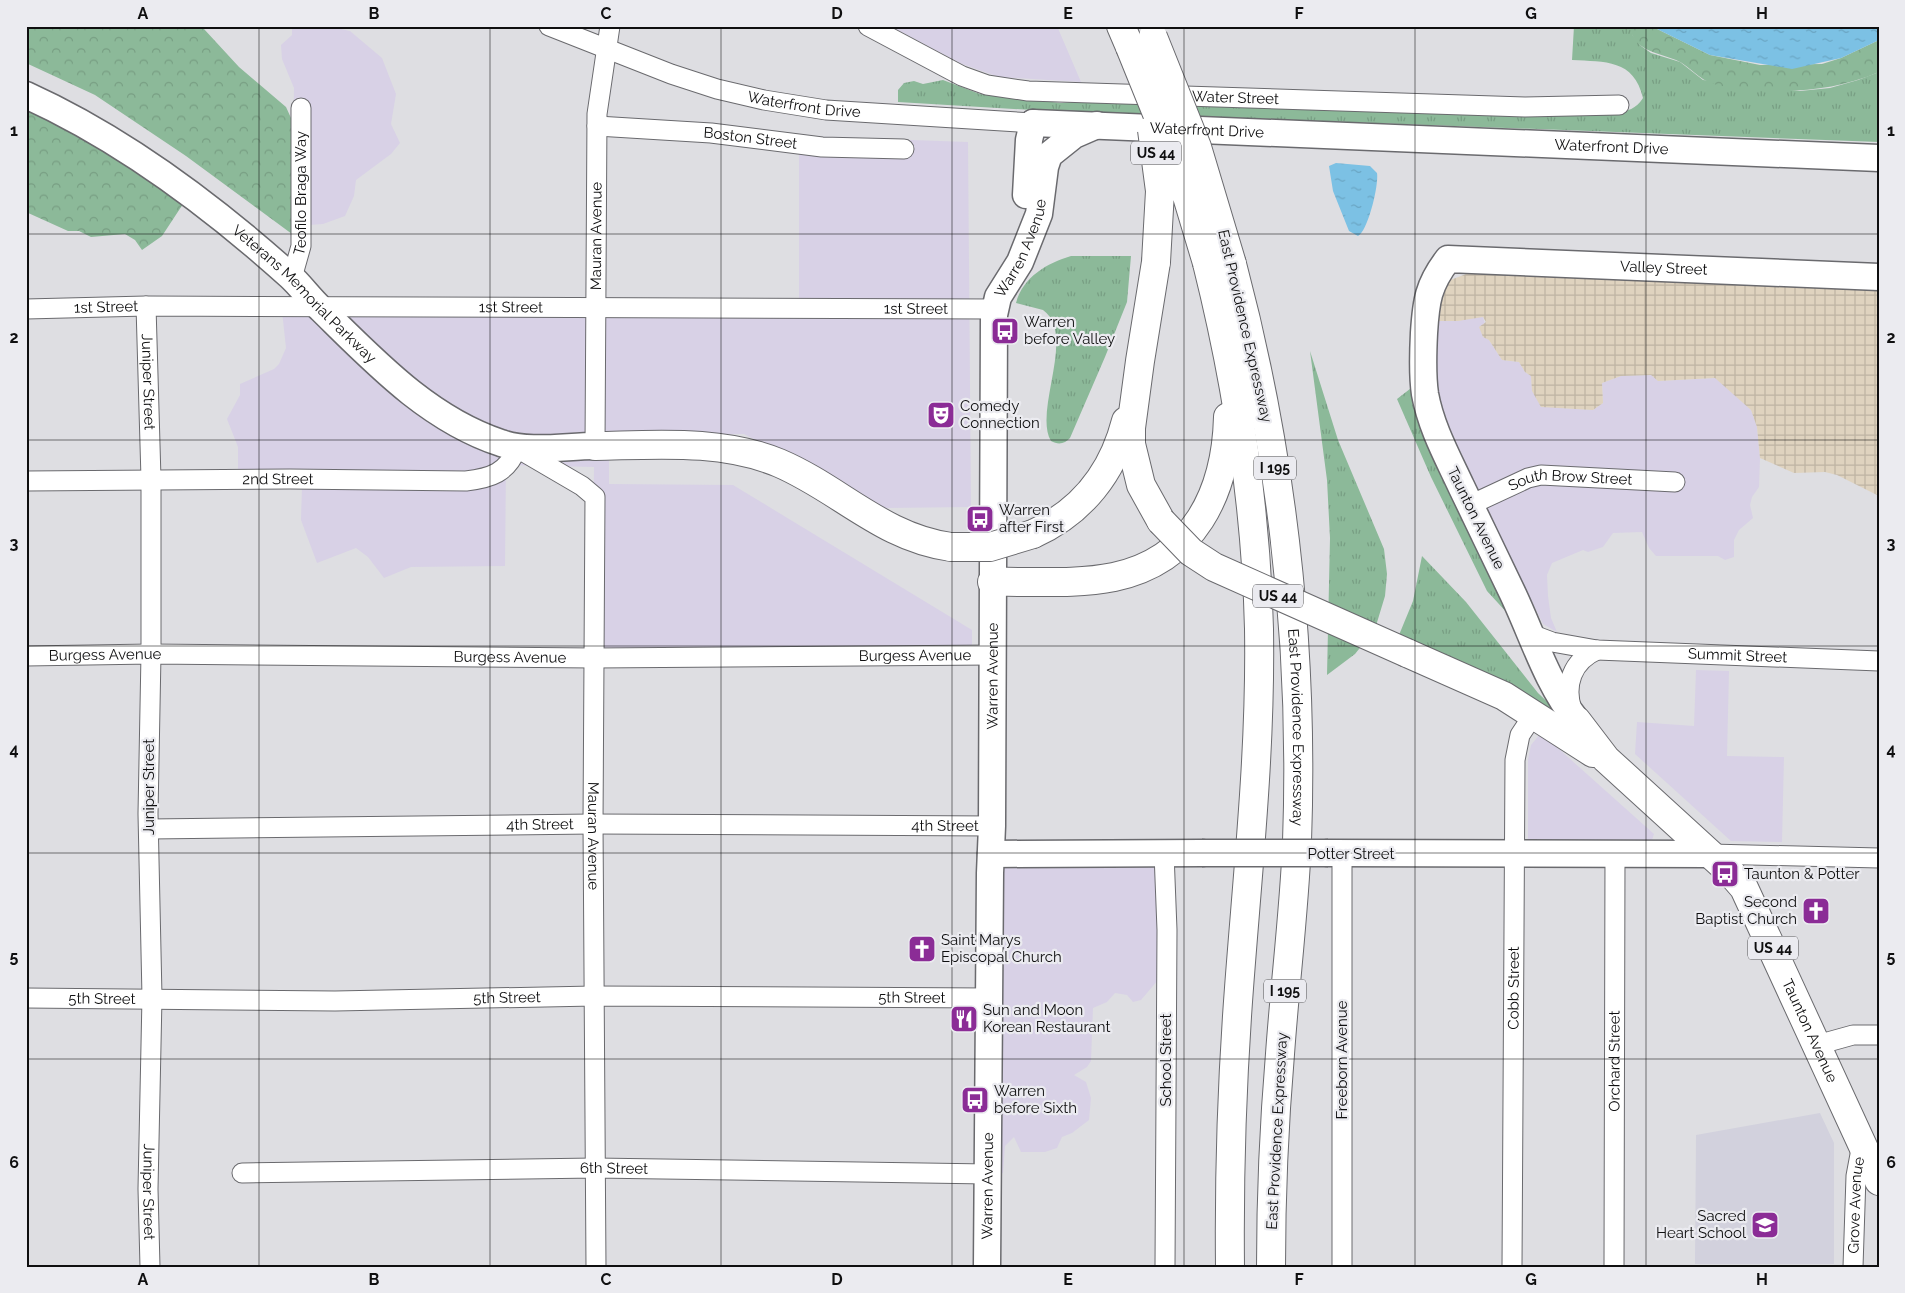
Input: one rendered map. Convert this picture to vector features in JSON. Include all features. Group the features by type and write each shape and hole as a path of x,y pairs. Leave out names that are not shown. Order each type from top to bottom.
{"highway":[{"name":"East Providence Expressway","path":"1148,26 1197,147 1219,264 1222,329 1236,400 1252,514 1259,650 1256,762 1234,1085 1230,1267"},
{"name":"East Providence Expressway","path":"1125,37 1219,264 1261,389 1280,503 1292,618 1298,715 1297,842 1279,1056 1271,1267"},
{"name":"US 44","path":"1125,37 1144,92 1156,150 1160,208 1156,262 1140,361 1131,428 1131,444 1141,485 1161,521 1192,552 1214,567 1488,688 1534,714"},
{"path":"992,582 1077,581 1115,577 1155,561 1178,546 1189,534 1215,495 1224,459 1228,400 1222,329"},
{"path":"594,446 688,445 753,454 803,475 897,533 918,541 951,547 990,547 1033,534 1055,523 1076,508 1101,480 1122,436 1140,361"},
{"name":"Taunton Avenue","path":"1534,714 1581,746 1606,759"},
{"name":"Taunton Avenue","path":"1577,720 1606,759 1738,880 1749,896 1879,1181"}],"main road":[{"name":"Veterans Memorial Parkway","path":"26,95 50,106 159,171 212,209 292,278 320,308 399,382 426,404 475,433 517,448 594,446"},
{"name":"Waterfront Drive","path":"1034,123 1879,158"},
{"path":"1034,123 1042,144 1045,167"},
{"path":"1027,241 1026,176 1029,140 1034,123"},
{"name":"Warren Avenue","path":"987,1267 995,308 1000,291 1020,262 1039,214 1047,158 1055,148 1074,135 1097,126"},
{"name":"Valley Street","path":"1448,259 1879,277"},
{"name":"Taunton Avenue","path":"1448,259 1438,273 1427,297 1423,353 1424,381 1431,419 1514,597 1550,680 1577,720"},
{"name":"Potter Street","path":"991,854 1710,854"}],"street":[{"name":"Waterfront Drive","path":"549,26 703,85 794,106 1034,123"},
{"name":"Mauran Avenue","path":"594,446 597,126 600,89 610,26"},
{"name":"Water Street","path":"868,26 962,76 987,85 1028,91 1524,107 1619,105"},
{"name":"Teofilo Braga Way","path":"292,278 301,246 301,108"},
{"name":"Boston Street","path":"597,126 711,132 822,147 904,149"},
{"name":"1st Street","path":"26,309 146,306 320,308 995,308"},
{"name":"Juniper Street","path":"146,306 151,479 149,829 152,997 148,1188 150,1267"},
{"name":"Mauran Avenue","path":"517,448 582,486 595,497 593,824 596,1267"},
{"name":"2nd Street","path":"26,481 151,479 466,481 485,478 501,472 511,461 517,448"},
{"name":"South Brow Street","path":"1470,505 1528,478 1541,475 1675,482"},
{"name":"Summit Street","path":"1528,633 1552,642 1597,650 1879,661"},
{"path":"1577,720 1569,698 1571,675 1584,657 1597,650"},
{"name":"Burgess Avenue","path":"26,656 151,654 594,658 992,655"},
{"name":"Cobb Street","path":"1512,1267 1516,750 1520,735 1534,714"},
{"name":"4th Street","path":"149,829 593,824 992,826"},
{"name":"School Street","path":"1164,853 1167,930 1165,1267"},
{"name":"Freeborn Avenue","path":"1335,854 1342,1267"},
{"name":"Orchard Street","path":"1614,1267 1615,854"},
{"path":"1710,854 1879,858"},
{"name":"5th Street","path":"26,998 152,997 335,1001 594,996 989,998"},
{"path":"1817,1045 1853,1035 1879,1035"},
{"name":"Grove Avenue","path":"1853,1267 1856,1176 1862,1144"},
{"name":"6th Street","path":"242,1173 595,1168 988,1174"}],"shaded area":[{"path":"327,26 350,31 382,58 396,94 391,124 400,143 391,154 356,180 354,196 345,216 323,224 294,226 292,221 294,88 282,59 281,45 292,35 292,27"},
{"path":"890,26 1057,26 1081,82 999,77 962,64"},
{"path":"799,136 968,142 971,507 885,508 744,434 609,435 609,484 733,485 972,630 972,658 592,659 594,467 506,465 505,566 411,567 384,578 368,557 356,548 317,563 301,520 302,485 238,481 238,447 227,419 240,395 240,384 274,369 279,364 286,348 282,311 799,311"},
{"path":"1469,273 1879,290 1879,496 1837,475 1825,472 1794,473 1760,458 1757,427 1751,410 1715,378 1658,381 1651,375 1621,376 1602,383 1603,403 1593,410 1541,407 1532,391 1531,376 1525,372 1519,362 1502,360 1489,340 1483,337 1479,327 1486,322 1483,317 1458,321 1437,321 1438,295 1445,282"},
{"path":"1472,317 1483,317 1489,340 1502,360 1519,362 1525,372 1531,376 1532,391 1559,408 1593,410 1603,403 1602,383 1621,376 1652,375 1658,381 1715,378 1723,383 1751,410 1757,427 1760,458 1759,487 1752,497 1750,505 1753,518 1739,530 1734,540 1734,557 1725,560 1718,556 1656,556 1649,548 1642,532 1613,533 1603,547 1588,552 1583,550 1552,563 1547,575 1548,596 1551,618 1557,632 1543,624 1449,432 1439,400 1435,369 1437,321 1458,321"},
{"path":"1696,670 1729,671 1727,756 1784,757 1782,842 1731,841 1635,754 1637,722 1694,726"},
{"path":"1541,733 1654,834 1652,840 1528,840 1528,760 1531,745"},
{"path":"1162,854 1158,980 1141,1000 1133,1002 1127,995 1115,993 1107,1002 1093,1008 1091,1061 1087,1067 1074,1075 1086,1082 1091,1098 1089,1120 1072,1133 1062,1137 1057,1148 1045,1152 1021,1152 1014,1137 1005,1146 1003,1173 993,1173 991,860"},
{"name":"Sacred Heart School","path":"1820,1113 1834,1143 1834,1264 1695,1264 1696,1135"}],"green space":[{"path":"26,26 195,26 204,29 239,67 286,107 291,118 292,234 186,156 95,95 26,63"},
{"path":"1574,26 1630,26 1633,36 1641,46 1651,53 1680,62 1703,80 1800,91 1830,88 1879,72 1879,142 1032,110 898,102 898,90 904,83 914,81 923,84 943,80 980,94 1061,103 1082,101 1478,115 1615,113 1634,107 1643,98 1639,85 1625,69 1596,61 1572,60"},
{"path":"1630,26 1651,26 1710,55 1760,65 1822,64 1841,58 1879,40 1879,72 1828,87 1794,91 1720,86 1709,82 1676,60 1641,45 1632,34"},
{"path":"26,101 185,201 162,236 142,250 135,240 125,234 91,237 79,231 68,231 26,212"},
{"path":"1071,256 1131,256 1127,302 1070,438 1064,443 1059,443 1051,441 1047,428 1047,411 1056,354 1056,336 1052,321 1043,310 1016,303 1024,286 1037,272"},
{"path":"1310,351 1338,440 1384,549 1387,574 1385,596 1375,629 1355,654 1327,675 1330,538 1327,480"},
{"path":"1415,385 1509,615 1487,591 1431,477 1397,399"},
{"path":"1422,556 1466,602 1538,693 1559,713 1556,716 1399,635 1413,601"}],"water":[{"path":"1651,26 1879,26 1879,40 1841,58 1792,69 1710,55"},
{"path":"1336,163 1370,166 1377,173 1376,187 1369,217 1358,236 1349,231 1333,191 1329,166"}],"place":[{"name":"Warren before Valley","path":"1005,331"},
{"name":"Comedy Connection","path":"941,415"},
{"name":"Warren after First","path":"980,519"},
{"name":"Taunton & Potter","path":"1725,874"},
{"name":"Second Baptist Church","path":"1816,911"},
{"name":"Saint Marys Episcopal Church","path":"922,949"},
{"name":"Sun and Moon Korean Restaurant","path":"964,1019"},
{"name":"Warren before Sixth","path":"975,1100"},
{"name":"Sacred Heart School","path":"1765,1225"}]}
